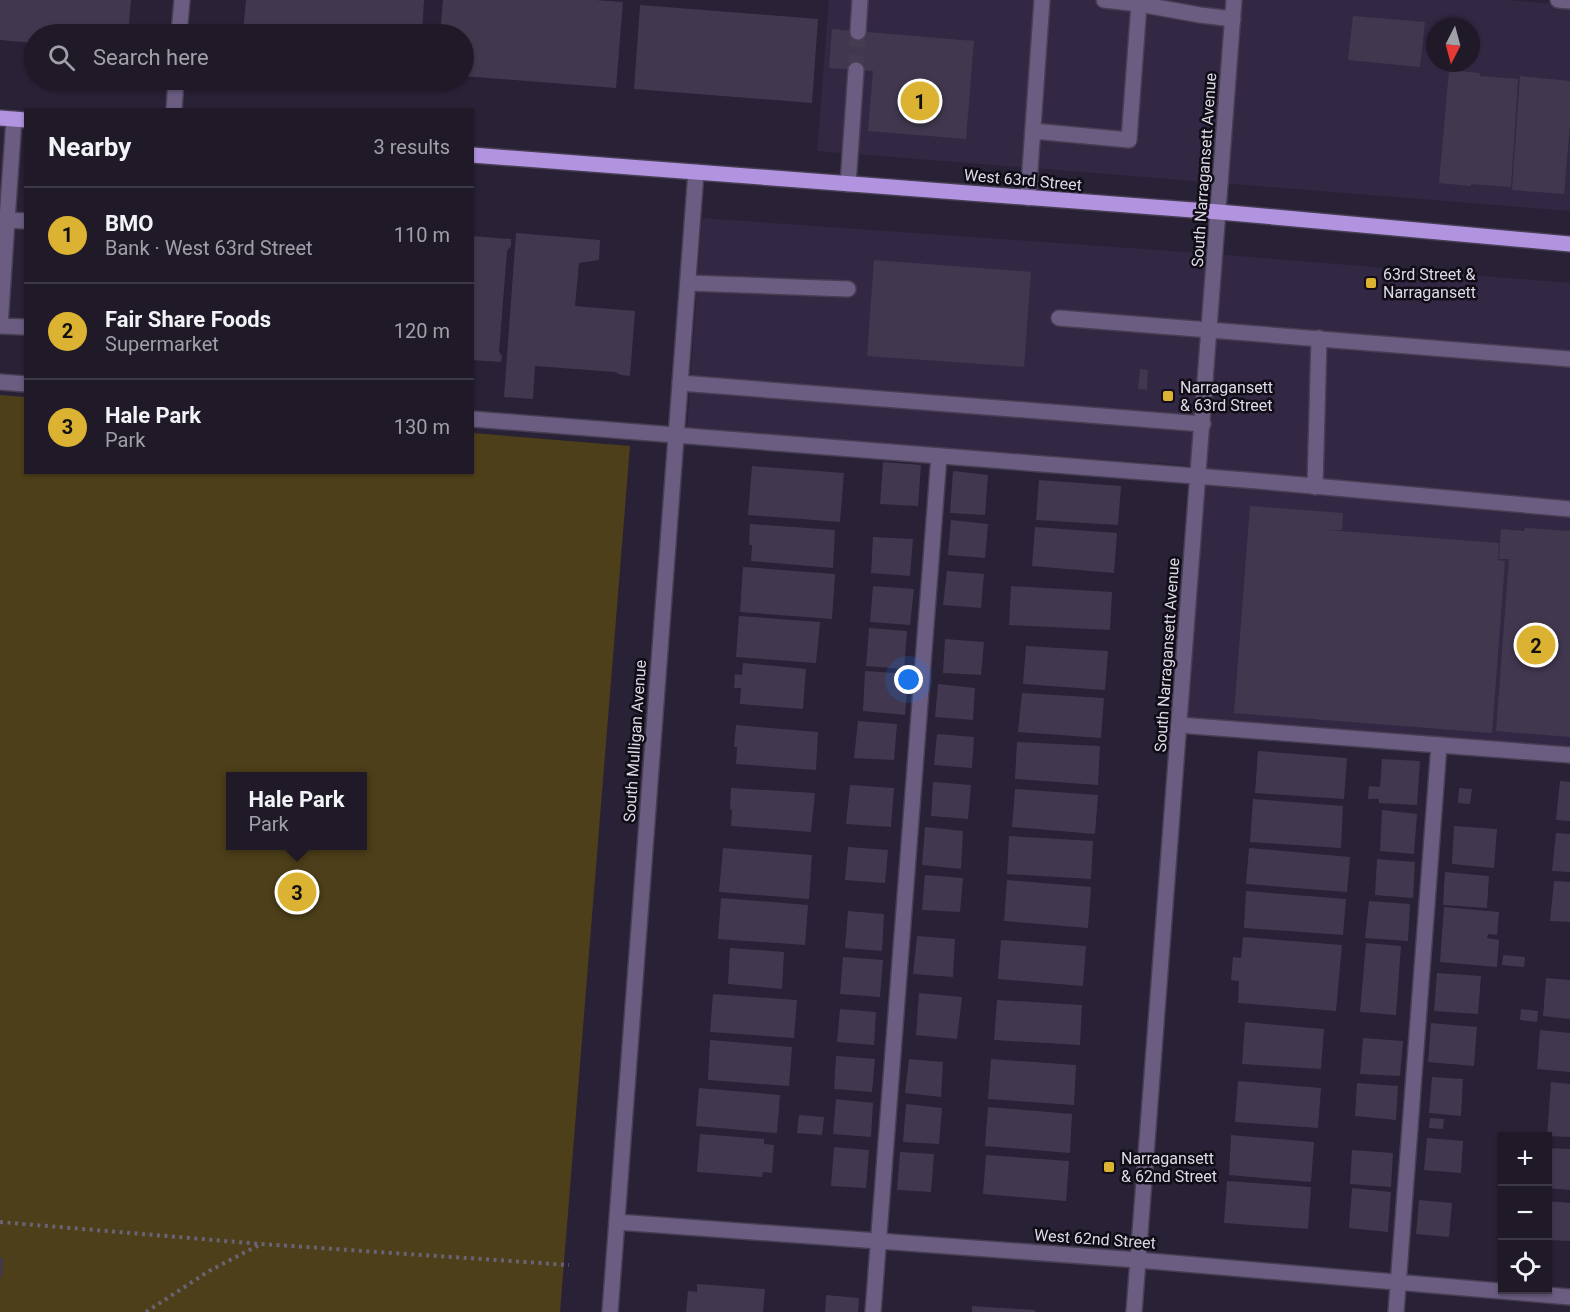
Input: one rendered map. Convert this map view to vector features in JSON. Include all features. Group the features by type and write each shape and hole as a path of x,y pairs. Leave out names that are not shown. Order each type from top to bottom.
{"main road":[{"name":"West 63rd Street","path":"474,155 1219,212 1570,244"}],"street":[{"path":"180,24 182,0"},
{"path":"858,32 860,0"},
{"path":"1028,198 1042,0"},
{"path":"1104,0 1233,19"},
{"name":"South Narragansett Avenue","path":"1134,1312 1234,0"},
{"path":"1557,0 1570,1"},
{"path":"1033,131 1129,140 1138,4"},
{"path":"848,184 856,70"},
{"path":"174,108 175,90"},
{"path":"13,119 0,326 24,327"},
{"name":"South Mulligan Avenue","path":"610,1312 696,172"},
{"path":"7,220 24,221"},
{"path":"688,283 848,289"},
{"path":"1059,318 1570,359"},
{"path":"1315,487 1319,338"},
{"path":"0,382 24,384"},
{"path":"680,383 1203,424"},
{"path":"474,419 1198,477 1570,510"},
{"path":"873,1312 939,456"},
{"path":"1179,725 1570,755"},
{"path":"1396,1312 1439,745"},
{"name":"West 62nd Street","path":"617,1222 1138,1260 1570,1297"}],"path":[{"path":"0,1222 261,1244 569,1265"},
{"path":"146,1312 209,1271 261,1244"}],"shaded area":[{"path":"829,0 1506,0 1570,5 1570,211 817,151"},
{"path":"702,218 1214,254 1570,283 1570,751 1180,720 1198,466 687,430"},
{"path":"0,395 24,397 24,474 474,474 474,433 630,446 560,1312 0,1312"}],"building":[{"path":"0,0 131,0 129,24 24,24 24,42 0,40"},
{"path":"246,0 424,0 423,24 244,24"},
{"path":"443,0 623,2 616,88 474,77 474,24 441,24"},
{"path":"640,5 818,19 812,103 634,89"},
{"path":"1353,16 1425,22 1420,67 1348,60"},
{"path":"832,29 974,41 966,139 868,131 873,71 829,68"},
{"path":"1449,72 1480,73 1480,76 1518,79 1511,187 1439,183"},
{"path":"1520,76 1570,81 1570,124 1564,194 1512,190"},
{"path":"516,233 600,240 599,260 579,263 575,306 635,311 630,376 615,372 535,366 533,399 504,397"},
{"path":"474,236 511,239 511,246 507,251 499,352 502,356 501,362 474,360"},
{"path":"874,260 1031,272 1024,367 867,356"},
{"path":"1140,369 1148,370 1147,390 1138,389"},
{"path":"883,462 921,465 918,506 880,504"},
{"path":"752,466 844,473 840,522 748,515"},
{"path":"953,471 988,475 985,515 950,513"},
{"path":"1039,480 1121,486 1118,525 1036,520"},
{"path":"1250,506 1343,513 1342,530 1326,530 1499,543 1498,560 1505,561 1492,733 1234,713"},
{"path":"951,520 988,524 985,558 948,555"},
{"path":"750,524 835,530 833,568 751,561"},
{"path":"1035,527 1117,533 1114,573 1032,566"},
{"path":"1525,528 1570,531 1570,737 1496,731 1509,559 1499,559 1501,529 1524,531"},
{"path":"873,537 913,539 910,576 871,573"},
{"path":"743,567 835,574 832,619 740,612"},
{"path":"947,571 984,574 981,608 943,605"},
{"path":"873,586 914,589 910,625 870,622"},
{"path":"1011,586 1112,592 1110,630 1009,625"},
{"path":"739,616 820,622 816,663 736,657"},
{"path":"869,628 907,631 904,669 866,666"},
{"path":"945,639 984,642 981,675 943,673"},
{"path":"1026,646 1108,651 1105,690 1023,684"},
{"path":"743,663 806,669 803,709 740,704 741,688 734,688 735,674 742,675"},
{"path":"865,671 908,674 905,715 863,711"},
{"path":"938,684 975,688 973,720 935,717"},
{"path":"1022,693 1104,698 1101,738 1018,732"},
{"path":"858,721 897,724 894,760 854,758"},
{"path":"736,725 818,732 816,770 736,764 737,747 734,747"},
{"path":"937,734 974,737 972,768 934,765"},
{"path":"1017,742 1100,746 1098,785 1015,779"},
{"path":"1258,751 1347,758 1344,799 1255,793"},
{"path":"1382,759 1420,761 1417,805 1379,803 1379,799 1368,799 1369,786 1380,787"},
{"path":"1560,781 1570,782 1570,821 1556,820"},
{"path":"933,782 971,785 968,819 931,816"},
{"path":"850,785 894,788 891,827 846,824"},
{"path":"731,788 815,793 811,832 731,826"},
{"path":"1459,788 1472,789 1470,804 1458,803"},
{"path":"1015,789 1098,795 1095,834 1012,827"},
{"path":"1253,799 1343,806 1341,848 1250,842"},
{"path":"1382,810 1417,814 1414,854 1380,851"},
{"path":"1454,826 1497,829 1494,868 1452,864"},
{"path":"925,827 963,831 961,869 922,865"},
{"path":"1556,833 1570,834 1570,872 1552,871"},
{"path":"1009,836 1093,841 1091,879 1007,874"},
{"path":"848,847 888,850 885,883 845,880"},
{"path":"723,848 812,855 809,899 719,892"},
{"path":"1249,848 1350,857 1347,892 1246,884"},
{"path":"1377,859 1415,862 1413,898 1375,895"},
{"path":"1445,872 1489,876 1487,908 1443,905"},
{"path":"925,875 963,878 960,912 922,910"},
{"path":"1007,880 1091,887 1088,928 1004,921"},
{"path":"1554,881 1570,882 1570,922 1550,921"},
{"path":"1246,891 1346,899 1343,935 1244,928"},
{"path":"721,898 808,905 805,945 718,939"},
{"path":"1369,901 1410,904 1408,941 1365,938"},
{"path":"1444,907 1499,912 1497,935 1488,934 1487,938 1499,940 1497,967 1440,962"},
{"path":"848,911 884,914 882,951 845,948"},
{"path":"917,936 955,939 953,977 913,974"},
{"path":"1243,937 1342,945 1336,1011 1238,1003 1239,981 1231,980 1233,957 1241,958"},
{"path":"1001,940 1086,946 1083,986 998,979"},
{"path":"1366,943 1401,946 1396,1015 1360,1012"},
{"path":"730,948 784,952 782,989 728,984"},
{"path":"1503,955 1525,957 1524,967 1502,965"},
{"path":"843,957 883,960 880,997 840,994"},
{"path":"1437,973 1481,976 1478,1014 1434,1011"},
{"path":"1546,978 1570,980 1570,1019 1543,1016"},
{"path":"919,993 962,997 957,1039 916,1035"},
{"path":"713,994 797,1000 794,1038 710,1032"},
{"path":"997,1000 1082,1005 1080,1045 994,1040"},
{"path":"840,1009 876,1012 874,1045 837,1042"},
{"path":"1521,1009 1538,1011 1537,1022 1520,1020"},
{"path":"1245,1022 1324,1029 1321,1069 1242,1064"},
{"path":"1431,1023 1477,1027 1474,1066 1428,1062"},
{"path":"1540,1030 1570,1033 1570,1072 1537,1069"},
{"path":"1363,1038 1403,1041 1400,1076 1360,1074"},
{"path":"710,1040 792,1047 789,1086 708,1080"},
{"path":"836,1056 875,1059 872,1092 834,1089"},
{"path":"909,1059 943,1062 941,1097 905,1093"},
{"path":"991,1059 1076,1065 1074,1105 988,1099"},
{"path":"1432,1077 1463,1079 1461,1116 1429,1113"},
{"path":"1238,1081 1321,1088 1318,1128 1235,1122"},
{"path":"1551,1082 1570,1084 1570,1137 1552,1136 1552,1132 1547,1132"},
{"path":"1357,1083 1398,1086 1396,1120 1355,1116"},
{"path":"699,1088 780,1095 777,1133 696,1126"},
{"path":"836,1099 873,1103 871,1137 833,1134"},
{"path":"906,1104 942,1108 939,1144 903,1142"},
{"path":"988,1107 1072,1114 1070,1153 985,1146"},
{"path":"799,1115 824,1117 822,1135 797,1133"},
{"path":"1430,1118 1444,1119 1443,1129 1429,1128"},
{"path":"700,1134 764,1139 764,1144 774,1145 772,1173 763,1172 762,1177 697,1172"},
{"path":"1231,1135 1314,1142 1311,1182 1229,1175"},
{"path":"1427,1138 1463,1141 1461,1173 1424,1170"},
{"path":"834,1147 869,1150 866,1188 831,1186"},
{"path":"1552,1148 1570,1149 1570,1190 1552,1188"},
{"path":"1352,1150 1393,1153 1391,1187 1350,1184"},
{"path":"900,1152 934,1154 931,1192 897,1190"},
{"path":"986,1155 1069,1161 1066,1201 983,1194"},
{"path":"1227,1181 1311,1187 1308,1229 1224,1223"},
{"path":"1352,1188 1391,1192 1388,1232 1349,1228"},
{"path":"1419,1200 1452,1203 1449,1237 1416,1234"},
{"path":"1552,1201 1570,1203 1570,1241 1552,1240"},
{"path":"0,1258 3,1258 2,1277 0,1277"},
{"path":"697,1284 765,1289 763,1312 686,1312 688,1291 697,1292"},
{"path":"826,1295 859,1298 858,1312 825,1312"},
{"path":"972,1306 1035,1310 1035,1312 972,1312"}],"tunnel":[{"path":"856,70 858,32"}],"place":[{"name":"BMO","path":"920,101"},
{"name":"63rd Street & Narragansett","path":"1371,283"},
{"name":"Narragansett & 63rd Street","path":"1168,396"},
{"name":"Fair Share Foods","path":"1536,645"},
{"name":"Hale Park","path":"297,892"},
{"name":"Narragansett & 62nd Street","path":"1109,1167"}]}
